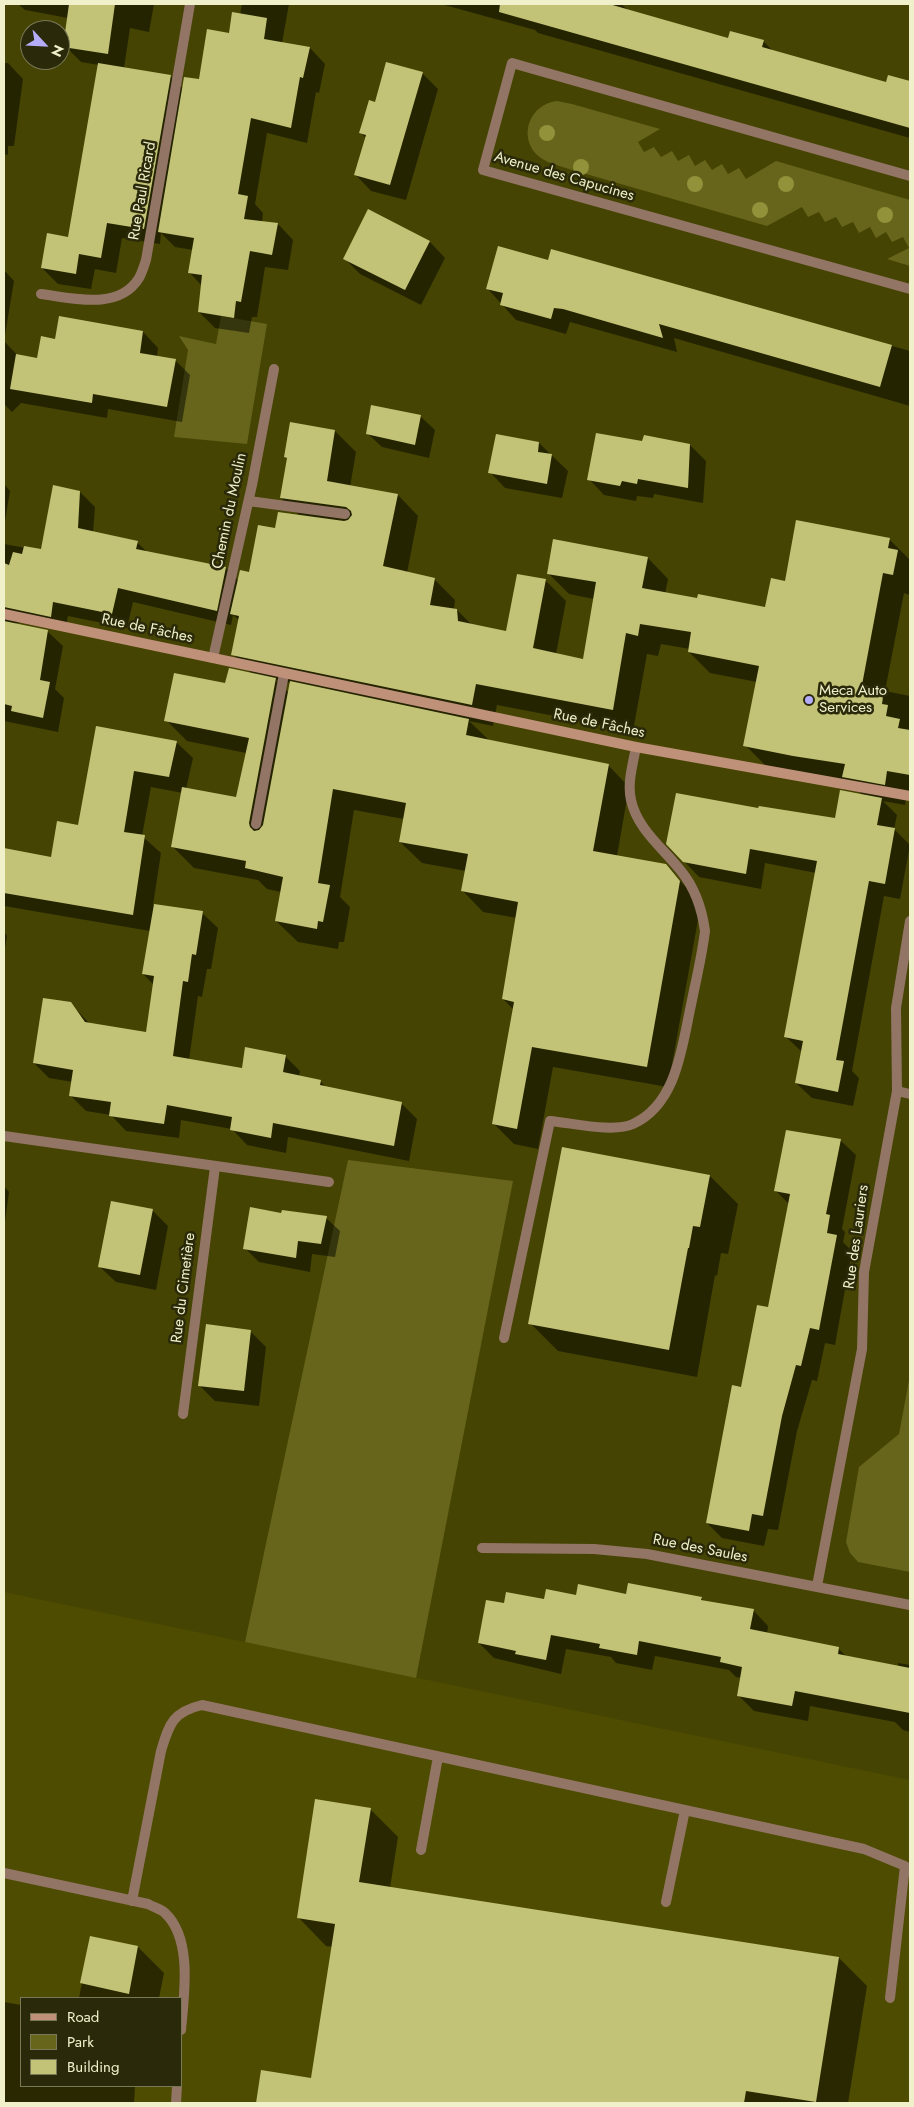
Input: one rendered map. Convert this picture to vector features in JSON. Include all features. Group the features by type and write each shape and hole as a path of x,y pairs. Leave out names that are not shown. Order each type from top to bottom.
{"street":[{"name":"Rue Paul Ricard","path":"41,294 84,300 104,300 122,294 138,279 146,260 190,4"},
{"name":"Avenue des Capucines","path":"910,176 512,63 483,170 910,289"},
{"name":"Chemin du Moulin","path":"213,658 249,501 274,369"},
{"path":"249,501 345,514"},
{"name":"Rue de Fâches","path":"4,614 636,747 910,796"},
{"path":"256,824 284,674"},
{"path":"504,1338 550,1121 615,1128 633,1124 651,1112 663,1097 679,1061 705,930 702,910 686,878 646,830 636,815 630,800 630,785 636,747"},
{"name":"Rue des Lauriers","path":"817,1586 862,1349 864,1272 897,1091 896,1008 910,921"},
{"path":"897,1091 910,1094"},
{"path":"4,1136 329,1182"},
{"name":"Rue du Cimetière","path":"183,1414 215,1167"},
{"name":"Rue des Saules","path":"482,1548 623,1551 669,1557 910,1605"},
{"path":"132,1900 161,1751 168,1730 176,1717 186,1709 202,1705 864,1849 905,1866 890,1998"},
{"path":"421,1850 438,1757"},
{"path":"666,1902 685,1810"},
{"path":"4,1873 132,1900 148,1904 164,1912 174,1924 182,1947 185,1979 182,2017"},
{"path":"176,2103 177,2087"}],"shaded area":[{"path":"4,1592 910,1780 910,2103 4,2103"}],"green space":[{"path":"557,101 660,129 638,142 644,152 654,147 661,157 672,151 678,161 689,155 695,166 705,160 712,170 722,164 728,174 739,168 746,179 776,161 910,200 910,266 887,259 909,248 903,237 892,242 886,232 876,238 870,227 859,233 853,222 842,227 836,217 825,222 819,212 808,217 802,207 767,226 548,162 536,154 531,146 528,138 528,129 534,114 540,108 548,103"},
{"path":"221,316 267,324 247,444 174,437 188,350 179,336 216,344"},
{"path":"348,1160 513,1181 416,1678 245,1642"},
{"path":"910,1375 910,1572 858,1562 850,1553 846,1542 859,1467 899,1434"}],"building":[{"path":"69,4 115,4 108,54 70,48 70,20 67,20"},
{"path":"500,4 609,4 728,38 730,31 764,40 762,47 886,82 888,75 910,81 910,128 499,12"},
{"path":"232,12 267,18 264,39 310,47 303,78 300,77 291,128 251,118 238,194 248,196 244,219 278,223 272,255 250,251 241,302 236,301 234,318 198,312 202,275 188,273 194,238 158,232 184,77 199,79 207,29 229,33"},
{"path":"386,62 423,72 390,185 354,175 366,135 359,133 369,100 375,102"},
{"path":"98,63 171,75 144,229 107,223 101,258 79,254 76,274 41,268 47,233 68,237"},
{"path":"368,209 430,241 405,290 343,259"},
{"path":"498,246 548,260 551,249 892,345 880,387 659,324 663,338 563,309 554,308 551,319 500,305 503,293 486,289"},
{"path":"59,316 143,331 140,353 176,359 167,407 93,394 92,403 10,389 16,354 37,358 41,336 55,339"},
{"path":"371,405 421,415 415,445 366,434"},
{"path":"290,422 335,430 327,481 398,494 383,566 435,578 430,605 457,609 458,621 506,631 517,574 546,579 533,648 583,659 596,582 547,574 553,539 648,557 642,588 697,598 698,594 765,607 771,578 785,581 796,520 890,538 888,548 898,550 893,575 883,573 862,685 884,690 882,704 888,705 886,716 900,719 898,728 910,730 910,775 887,771 885,785 842,777 845,764 743,746 759,666 688,652 691,632 640,624 638,636 626,633 613,710 476,684 472,705 231,655 239,616 230,614 240,570 249,572 258,525 275,528 278,512 344,521 348,520 352,515 351,511 346,507 280,498 287,458 284,457"},
{"path":"596,433 642,441 644,435 690,444 688,488 638,479 637,484 622,481 620,486 587,480"},
{"path":"496,434 539,442 538,452 552,454 547,484 488,473"},
{"path":"53,485 80,491 78,528 138,541 136,549 226,567 217,611 118,588 112,614 53,602 51,617 4,607 4,563 9,565 13,552 22,554 24,546 41,549"},
{"path":"4,621 48,630 40,680 50,682 43,718 11,711 12,706 4,704"},
{"path":"229,668 276,678 249,823 254,831 259,830 263,825 290,681 469,719 466,735 609,764 593,851 666,864 680,881 647,1067 532,1047 517,1129 492,1124 514,1002 502,999 518,902 461,891 468,854 399,842 406,803 333,789 318,883 330,885 323,922 318,921 317,929 275,921 283,877 245,868 246,861 171,847 182,787 236,797 249,738 164,721 174,673 225,683"},
{"path":"96,726 177,741 169,777 134,771 124,832 145,835 133,915 4,893 4,848 51,857 57,821 78,825"},
{"path":"840,790 882,798 877,825 895,828 885,884 869,881 836,1060 844,1061 838,1092 795,1083 803,1041 784,1037 817,861 750,849 746,874 683,862 666,844 676,793 758,808 759,806 835,818"},
{"path":"154,904 203,911 196,955 192,954 188,982 183,981 173,1056 242,1068 245,1047 286,1055 283,1072 321,1080 320,1085 402,1102 394,1146 273,1123 271,1138 230,1130 232,1117 167,1105 164,1124 109,1116 111,1102 69,1096 73,1070 33,1063 43,998 71,1002 85,1022 146,1032 154,976 142,974"},
{"path":"786,1130 841,1139 826,1214 830,1215 827,1233 837,1235 819,1330 810,1328 801,1366 796,1365 782,1416 763,1516 752,1514 749,1531 706,1523 732,1385 741,1387 757,1305 768,1307 790,1194 774,1191"},
{"path":"562,1147 710,1175 700,1227 693,1226 669,1350 528,1324"},
{"path":"111,1201 153,1209 140,1275 98,1267"},
{"path":"250,1207 281,1213 282,1210 327,1216 321,1244 298,1241 296,1258 243,1249"},
{"path":"206,1324 251,1330 244,1391 198,1386"},
{"path":"628,1583 702,1597 701,1600 754,1609 750,1629 839,1647 838,1654 910,1668 910,1713 795,1691 792,1706 737,1696 742,1667 720,1662 721,1657 639,1641 637,1655 599,1648 600,1644 551,1635 546,1660 515,1654 516,1651 478,1643 486,1600 504,1603 506,1592 544,1599 546,1589 576,1595 578,1584 626,1594"},
{"path":"315,1799 371,1808 359,1882 839,1957 816,2102 746,2091 744,2103 256,2103 261,2070 311,2078 335,1924 297,1918"},
{"path":"90,1936 138,1946 129,1994 80,1983"}],"place":[{"name":"Meca Auto Services","path":"809,700"}]}
